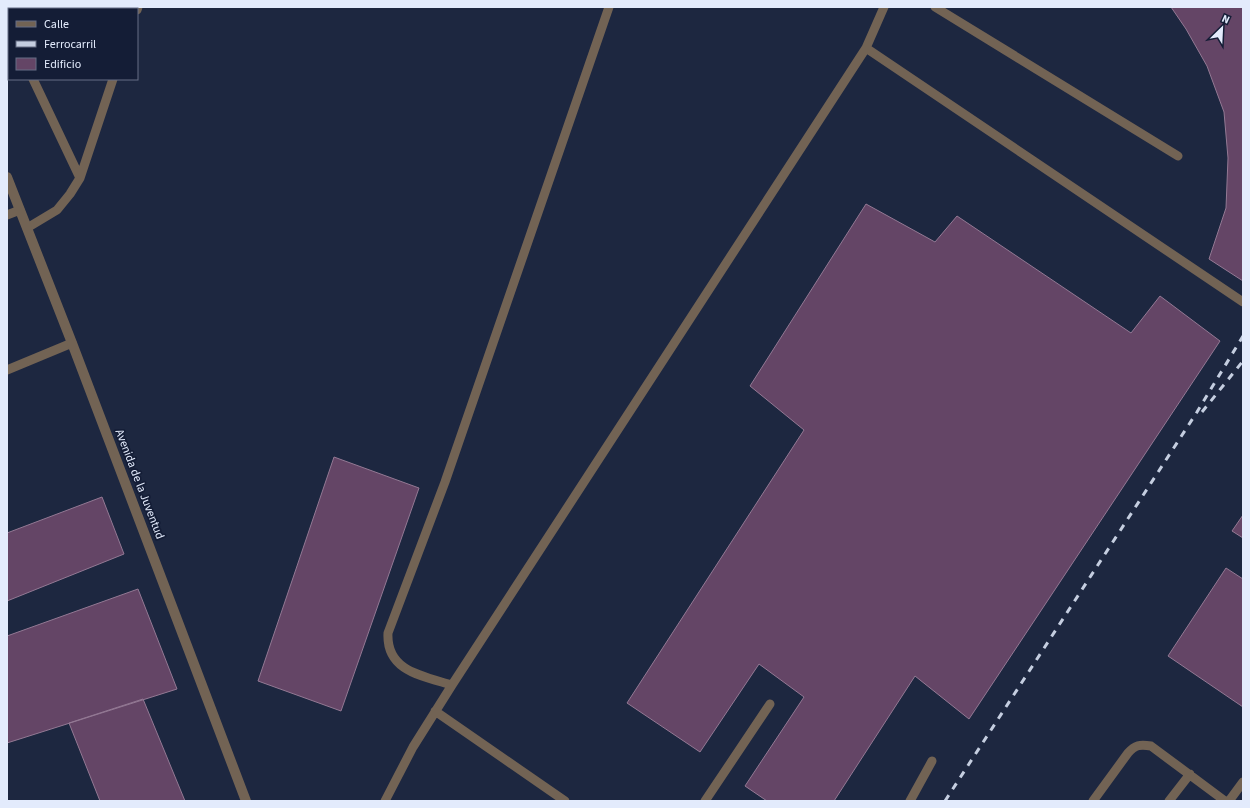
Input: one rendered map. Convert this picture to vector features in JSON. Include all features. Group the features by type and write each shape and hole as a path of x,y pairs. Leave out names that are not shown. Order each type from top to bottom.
{"street":[{"name":"Avenida de la Juventud","path":"7,177 72,343 246,801"}],"lane":[{"path":"452,685 416,674 401,665 390,653 388,633 445,482 609,7"},
{"path":"385,801 413,746 435,711 866,48 884,7"},
{"path":"935,7 1178,156"},
{"path":"866,48 1243,302"},
{"path":"33,80 80,178"},
{"path":"27,228 57,210 70,194 80,178 113,80"},
{"path":"7,215 20,210"},
{"path":"7,370 72,343"},
{"path":"705,801 770,704"},
{"path":"435,711 565,801"},
{"path":"1093,801 1128,753 1134,747 1142,744 1151,746 1225,801"},
{"path":"910,801 932,761"},
{"path":"1170,801 1190,774"},
{"path":"1229,801 1243,782"}],"building":[{"path":"1171,7 1243,7 1243,281 1209,259 1226,208 1228,158 1224,112 1207,66 1186,29"},
{"path":"866,204 935,242 957,216 1131,333 1160,296 1220,341 969,719 915,676 834,801 767,801 745,786 804,697 759,664 700,752 627,703 804,430 750,386"},
{"path":"334,457 419,488 341,711 258,681"},
{"path":"102,497 124,554 7,601 7,533"},
{"path":"1243,515 1243,538 1232,531"},
{"path":"1226,568 1243,579 1243,707 1168,656"},
{"path":"138,589 177,689 7,743 7,636"},
{"path":"143,699 185,801 100,801 69,723"}],"railway":[{"path":"945,801 1197,412 1243,336"},
{"path":"1202,412 1243,361"}]}
